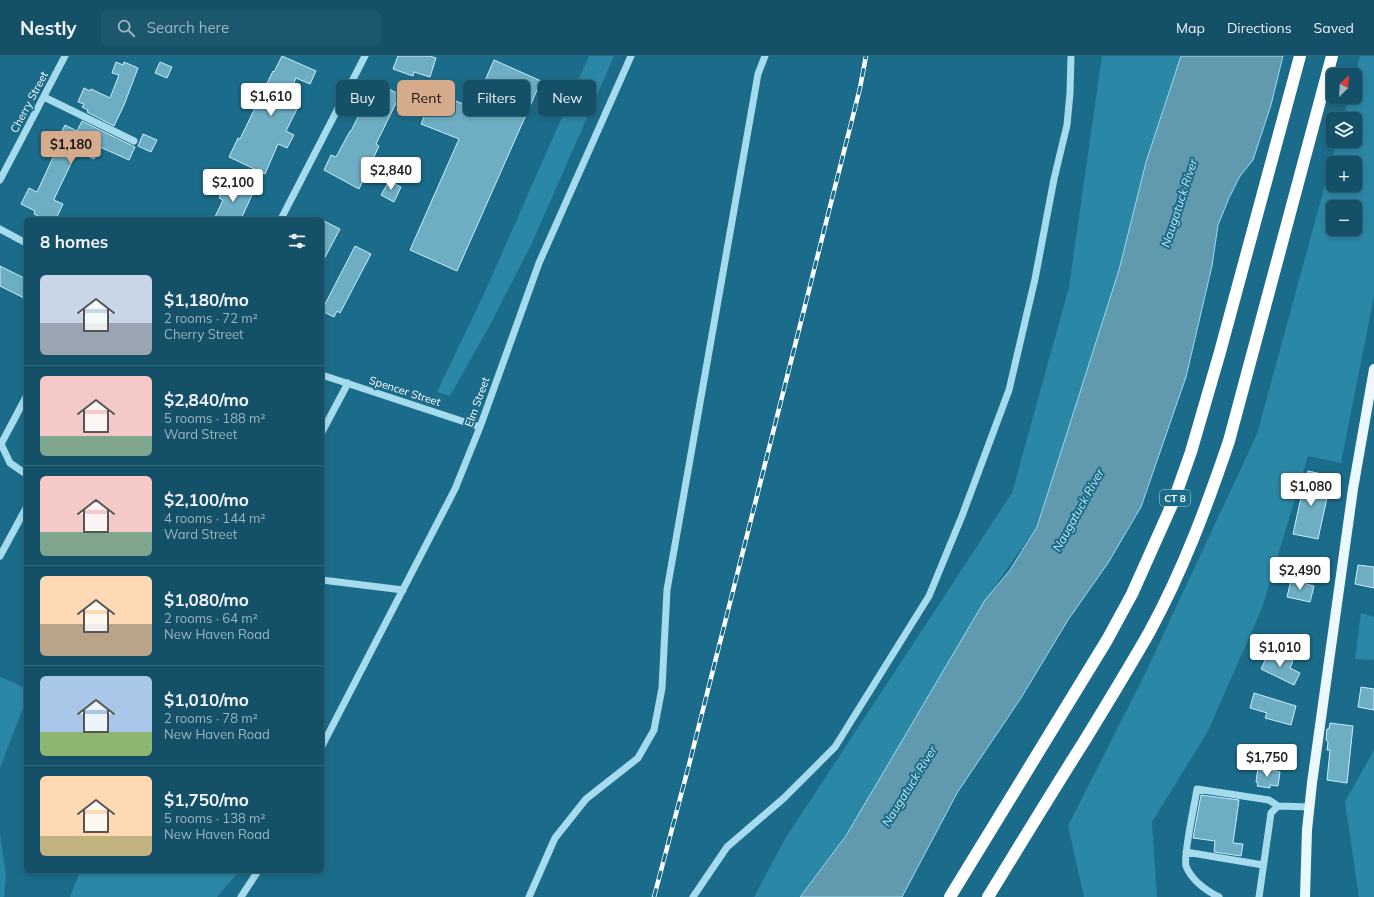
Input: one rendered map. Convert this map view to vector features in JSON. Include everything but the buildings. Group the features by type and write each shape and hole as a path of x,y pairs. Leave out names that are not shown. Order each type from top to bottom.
{"highway":[{"name":"CT 8","path":"950,897 1107,640 1132,594 1174,500 1192,452 1300,56"},
{"name":"CT 8","path":"988,897 1150,630 1173,585 1194,537 1213,489 1231,434 1332,56"}],"main road":[{"path":"1305,897 1307,830 1310,807 1353,489 1374,368"}],"street":[{"name":"Cherry Street","path":"0,180 65,56"},
{"path":"282,217 365,56"},
{"name":"Elm Street","path":"324,742 454,489 480,427 539,263 631,56"},
{"path":"529,897 555,838 586,799 638,758 654,730 662,688 667,590 758,74 764,56"},
{"path":"693,897 727,847 784,798 835,747 929,596 962,516 1009,390 1035,279 1054,179 1067,125 1070,94 1071,56"},
{"path":"44,97 134,141"},
{"path":"0,229 24,242"},
{"name":"Spencer Street","path":"324,376 480,427"},
{"path":"324,428 348,383"},
{"path":"24,402 1,444 10,463 24,473"},
{"path":"0,556 24,512"},
{"path":"324,580 403,590"},
{"path":"1219,897 1207,891 1194,879 1186,865 1186,852 1197,789 1269,800 1278,806 1310,807"},
{"path":"1259,897 1272,813 1278,806"},
{"path":"1186,852 1263,865"},
{"path":"241,897 257,873"}],"shaded area":[{"path":"589,56 614,56 596,97 596,80 578,80"},
{"path":"1102,56 1181,56 1146,162 1119,270 1037,527 985,600 855,822 799,897 754,897 785,839 1012,493 1069,287"},
{"path":"1360,56 1374,56 1374,296 1341,463 1308,456 1262,608 1208,731 1152,822 1157,897 1084,897 1068,826 1143,678 1257,434 1326,181 1326,192 1362,192 1362,156 1333,156 1335,148 1362,148 1362,112 1345,112 1347,104 1362,104 1362,68 1357,68"},
{"path":"563,116 588,116 532,243 491,323 450,396 437,392 484,294"},
{"path":"1361,613 1374,617 1374,660 1355,659"},
{"path":"0,677 24,687 24,705 0,768"},
{"path":"1374,750 1374,897 1359,897 1345,802"},
{"path":"0,834 6,876 4,897 0,897"},
{"path":"79,873 237,873 217,897 70,897"}],"water":[{"name":"Naugatuck River","path":"1181,56 1283,56 1271,105 1253,160 1240,176 1218,225 1212,266 1186,377 1141,507 1108,563 1068,620 1021,698 957,793 902,897 800,897 847,834 985,600 1010,570 1037,527 1119,270 1146,162"}],"railway":[{"path":"654,897 690,761 860,88 866,56"}]}
